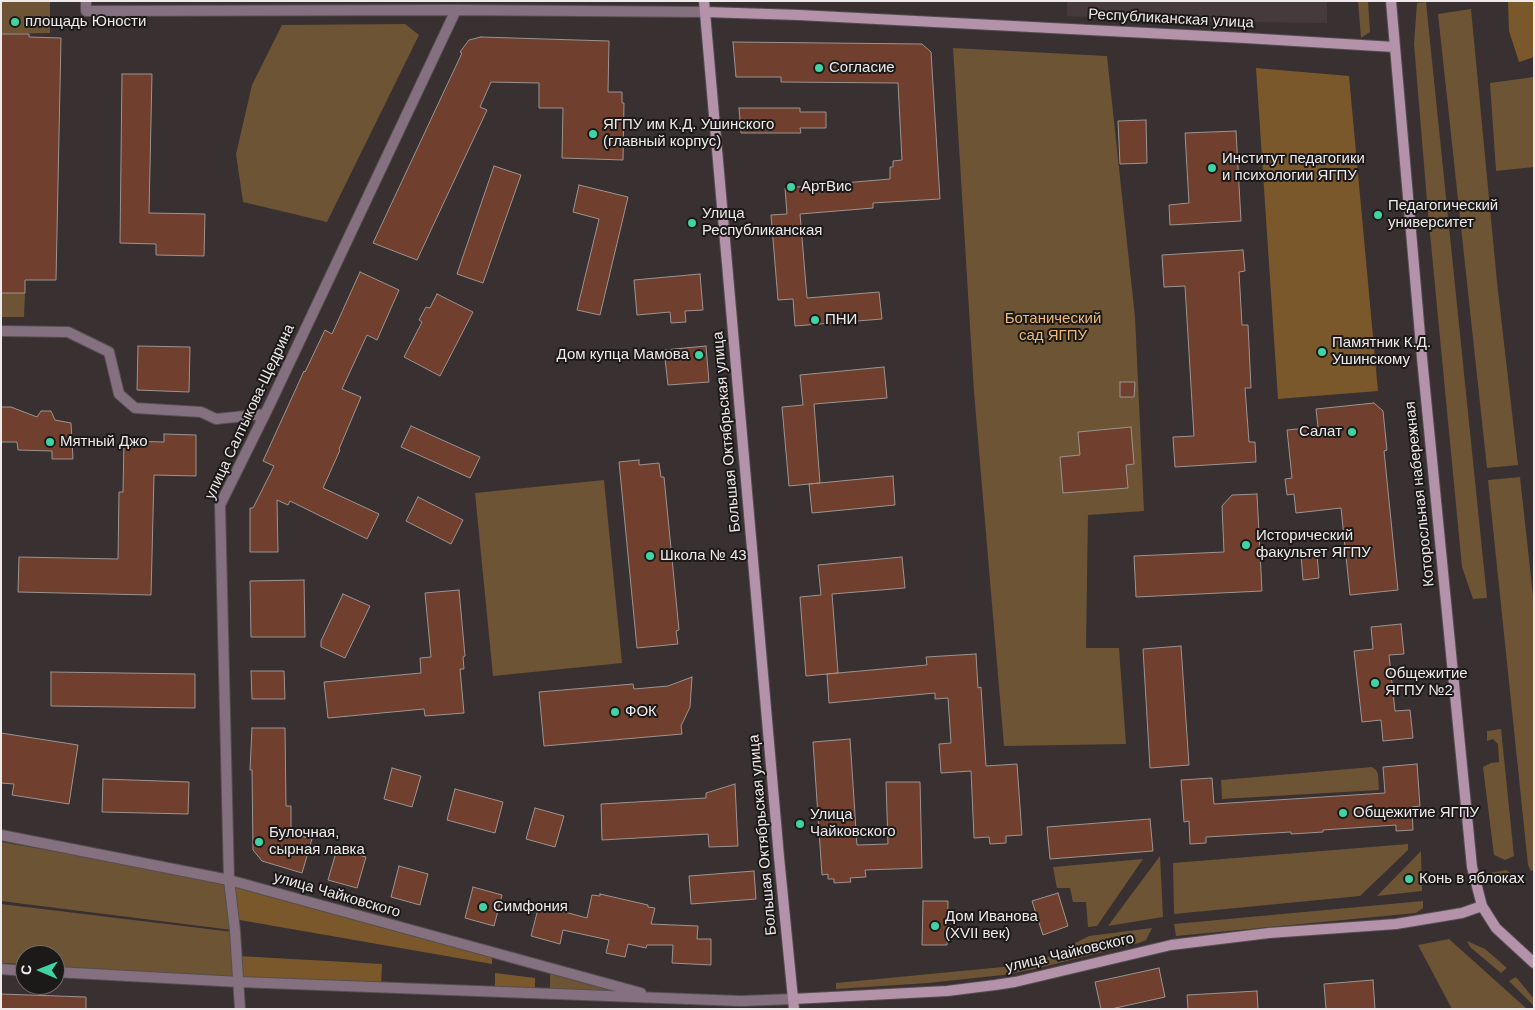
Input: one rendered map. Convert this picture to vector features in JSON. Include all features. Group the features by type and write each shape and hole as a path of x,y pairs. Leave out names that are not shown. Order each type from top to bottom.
{"main road":[{"name":"Большая Октябрьская улица","path":"704,1 794,1004"},
{"name":"Которосльная набережная","path":"1391,1 1422,358 1472,867 1482,906 1496,928 1534,963"},
{"name":"Республиканская улица","path":"705,12 799,15 1394,47"},
{"name":"улица Чайковского","path":"794,1004 947,991 994,985 1015,982 1172,945 1269,933 1396,924 1462,913 1482,906"}],"street":[{"name":"Республиканская улица","path":"86,1 86,11 182,11 291,6 456,10 705,12"},
{"name":"улица Салтыкова-Щедрина","path":"240,1009 236,932 229,880 220,505 456,10"},
{"path":"1,331 68,332 109,352 119,394 135,408 201,412 216,419 265,414"},
{"name":"улица Чайковского","path":"1,834 229,880 662,998"},
{"path":"1,970 15,971"},
{"name":"улица Чайковского","path":"65,973 239,982 794,1004"}],"shaded area":[{"path":"1067,1 1327,1 1327,23 1158,21 1067,16"},
{"path":"1508,1 1534,1 1534,57 1519,62 1509,31"},
{"path":"1256,68 1349,76 1378,391 1278,399"},
{"path":"230,882 492,955 492,964 234,919"},
{"path":"238,956 382,964 381,985 241,980"},
{"path":"495,973 535,978 535,990 495,989"}],"green space":[{"path":"1,1 50,1 50,33 1,34"},
{"path":"1358,1 1368,1 1370,32 1361,38"},
{"path":"1426,2 1487,598 1473,599 1462,567 1428,213 1414,44 1417,3"},
{"path":"1471,9 1497,282 1518,465 1487,468 1438,14"},
{"path":"405,24 419,35 327,222 243,202 236,154 252,85 282,25"},
{"name":"Ботанический сад ЯГПУ","path":"953,48 1107,56 1135,317 1144,511 1088,515 1086,648 1119,648 1126,744 1004,746 974,392"},
{"path":"1534,77 1534,167 1496,171 1490,83"},
{"path":"1,293 25,293 24,317 1,317"},
{"path":"1520,477 1534,605 1534,870 1531,871 1528,865 1488,480"},
{"path":"604,480 622,663 493,676 475,493"},
{"path":"1501,729 1514,856 1505,860 1494,855 1483,767 1499,762 1498,744 1493,739 1487,741 1487,731"},
{"path":"1372,767 1378,774 1379,790 1222,799 1221,780"},
{"path":"1,842 227,881 232,930 1,901"},
{"path":"1408,844 1408,850 1360,896 1174,914 1173,863"},
{"path":"1421,851 1422,891 1377,896"},
{"path":"1160,856 1163,917 1108,926"},
{"path":"1143,859 1097,926 1088,927 1086,902 1073,902 1070,888 1057,888 1053,867"},
{"path":"1506,870 1517,878 1512,882 1501,881 1494,879 1490,873"},
{"path":"1423,901 1423,908 1416,913 1176,936 1174,924"},
{"path":"1,904 233,932 237,980 65,968 65,945 15,945 15,964 1,963"},
{"path":"1152,928 1146,940 1139,943 1035,969 1003,975 928,983 836,989 836,983 1034,964 1089,936"},
{"path":"1449,939 1527,1009 1452,1009 1418,945"},
{"path":"1467,941 1485,949 1507,968 1501,973 1470,947"},
{"path":"550,971 633,993 550,991"},
{"path":"1516,977 1534,999 1534,1006 1509,981"}],"building":[{"path":"1,34 29,34 29,37 61,38 56,280 25,280 25,293 1,293"},
{"name":"ЯГПУ им К.Д. Ушинского (главный корпус)","path":"481,37 609,41 608,92 622,92 622,103 624,103 623,160 562,158 563,108 539,108 539,83 491,82 480,107 487,110 417,260 373,243 462,53 460,52 469,40"},
{"path":"733,42 922,44 931,52 940,199 873,203 873,208 800,214 807,298 879,292 882,319 795,326 793,299 778,300 771,215 787,214 785,188 890,179 890,167 893,167 893,161 902,160 898,83 781,82 781,77 736,77"},
{"path":"122,74 152,74 149,213 205,214 204,256 156,255 156,244 120,243"},
{"path":"739,108 800,108 800,112 826,112 826,128 800,128 801,133 741,133"},
{"path":"1146,120 1147,163 1120,164 1118,121"},
{"name":"Институт педагогики и психологии ЯГПУ","path":"1236,131 1241,221 1170,225 1169,205 1189,203 1185,133"},
{"path":"494,166 521,175 483,283 457,274"},
{"path":"579,185 628,197 600,315 577,310 599,219 573,212"},
{"path":"1243,250 1245,271 1239,272 1242,325 1248,325 1251,388 1245,388 1249,442 1255,442 1256,462 1175,467 1173,437 1194,436 1185,286 1164,287 1162,255"},
{"path":"360,272 399,290 377,340 367,335 342,389 361,397 323,488 379,514 367,539 290,501 288,505 277,500 278,552 250,552 250,508 253,508 274,466 263,461 325,330 332,334"},
{"path":"700,274 703,310 685,311 686,322 671,323 670,312 637,315 634,280"},
{"path":"437,294 473,312 440,376 404,357 422,322 419,320 426,307 430,308"},
{"path":"138,346 190,347 189,392 137,390"},
{"path":"706,346 709,382 668,385 664,350"},
{"path":"884,367 887,398 814,404 820,483 789,486 782,407 803,405 800,375"},
{"path":"1120,382 1135,382 1134,397 1120,397"},
{"path":"1374,403 1383,411 1387,450 1384,451 1398,590 1350,595 1341,508 1296,513 1294,494 1287,495 1285,479 1292,478 1287,430 1318,427 1316,409"},
{"path":"1,407 11,407 37,417 41,411 51,411 55,420 71,423 73,459 52,459 52,451 18,450 17,442 1,442"},
{"path":"411,426 480,457 470,478 401,447"},
{"path":"1131,427 1134,464 1126,465 1128,488 1063,493 1060,457 1080,455 1078,432"},
{"path":"164,434 196,435 196,476 154,475 151,595 18,592 19,557 118,559 119,492 123,492 124,441 164,442"},
{"name":"Школа № 43","path":"639,460 639,465 659,463 661,477 664,477 679,630 676,631 678,644 637,648 619,462"},
{"path":"893,476 895,505 812,513 809,484"},
{"name":"Исторический факультет ЯГПУ","path":"1257,494 1262,591 1136,597 1134,556 1224,552 1222,506 1232,495"},
{"path":"418,497 463,520 451,544 406,521"},
{"path":"1317,554 1319,578 1303,580 1301,555"},
{"path":"902,557 905,588 832,594 838,673 806,676 800,597 821,595 818,565"},
{"path":"304,580 305,637 251,637 250,581"},
{"path":"459,590 465,656 463,657 464,669 460,669 464,713 425,716 424,709 328,718 324,682 421,673 420,658 431,657 425,593"},
{"path":"343,594 370,606 345,658 321,647 321,641"},
{"name":"Общежитие ЯГПУ №2","path":"1401,624 1404,654 1389,655 1395,711 1410,710 1413,738 1383,741 1381,720 1362,722 1354,651 1373,649 1371,627"},
{"path":"1181,646 1189,765 1150,768 1143,649"},
{"path":"976,654 978,688 981,687 986,766 1017,764 1022,835 1006,836 1006,843 990,844 989,837 974,838 971,771 941,773 939,744 951,743 948,698 935,699 935,693 829,703 827,674 927,665 926,657"},
{"path":"251,671 284,671 285,699 252,699"},
{"path":"51,672 195,674 195,708 51,706"},
{"name":"ФОК","path":"692,677 690,707 681,726 682,734 544,746 539,692 633,684 634,689 668,686"},
{"path":"252,728 285,728 286,806 291,806 291,833 312,839 302,873 262,861 253,850 252,770 250,770"},
{"path":"1,733 78,745 69,804 12,795 14,784 1,783"},
{"path":"850,739 857,845 888,844 886,782 920,782 922,868 865,870 866,877 850,878 851,882 834,883 834,879 828,879 828,874 822,875 813,742"},
{"path":"1417,764 1420,806 1412,807 1413,830 1396,831 1396,825 1323,830 1323,832 1206,837 1206,843 1190,844 1189,821 1184,822 1181,780 1212,778 1214,804 1385,793 1383,767"},
{"path":"392,768 421,776 412,807 384,799"},
{"path":"103,779 189,782 188,814 102,812"},
{"path":"735,784 738,846 709,847 708,834 602,840 601,804 706,798 706,793"},
{"path":"455,789 503,802 495,833 447,820"},
{"path":"535,808 564,816 555,847 526,839"},
{"path":"1150,819 1153,851 1050,859 1047,827"},
{"path":"337,849 366,857 357,888 328,880"},
{"path":"399,866 428,874 420,905 391,897"},
{"path":"754,871 756,899 691,904 689,876"},
{"path":"473,887 502,895 494,926 465,918"},
{"path":"1058,893 1068,926 1043,935 1032,901"},
{"path":"600,894 655,908 651,924 698,926 697,939 711,939 711,965 672,963 673,945 647,945 646,948 628,944 625,957 606,953 609,940 563,930 560,944 531,936 539,905 587,918 592,895 600,896"},
{"path":"923,901 948,901 947,945 922,945"},
{"path":"1159,968 1165,997 1111,1009 1101,1009 1095,982"},
{"path":"1373,980 1375,1009 1326,1009 1324,984"},
{"path":"1257,991 1258,1009 1188,1009 1187,995"},
{"path":"1,994 86,997 86,1009 1,1009"}],"place":[{"name":"площадь Юности","path":"15,22"},
{"name":"Согласие","path":"819,68"},
{"name":"ЯГПУ им К.Д. Ушинского (главный корпус)","path":"593,134"},
{"name":"Институт педагогики и психологии ЯГПУ","path":"1212,168"},
{"name":"АртВис","path":"791,187"},
{"name":"Педагогический университет","path":"1378,215"},
{"name":"Улица Республиканская","path":"692,223"},
{"name":"ПНИ","path":"815,320"},
{"name":"Памятник К.Д. Ушинскому","path":"1322,352"},
{"name":"Дом купца Мамова","path":"699,355"},
{"name":"Салат","path":"1352,432"},
{"name":"Мятный Джо","path":"50,442"},
{"name":"Исторический факультет ЯГПУ","path":"1246,545"},
{"name":"Школа № 43","path":"650,556"},
{"name":"Общежитие ЯГПУ №2","path":"1375,683"},
{"name":"ФОК","path":"615,712"},
{"name":"Общежитие ЯГПУ","path":"1343,813"},
{"name":"Улица Чайковского","path":"800,824"},
{"name":"Булочная, сырная лавка","path":"259,842"},
{"name":"Конь в яблоках","path":"1409,879"},
{"name":"Симфония","path":"483,907"},
{"name":"Дом Иванова (XVII век)","path":"935,926"}]}
